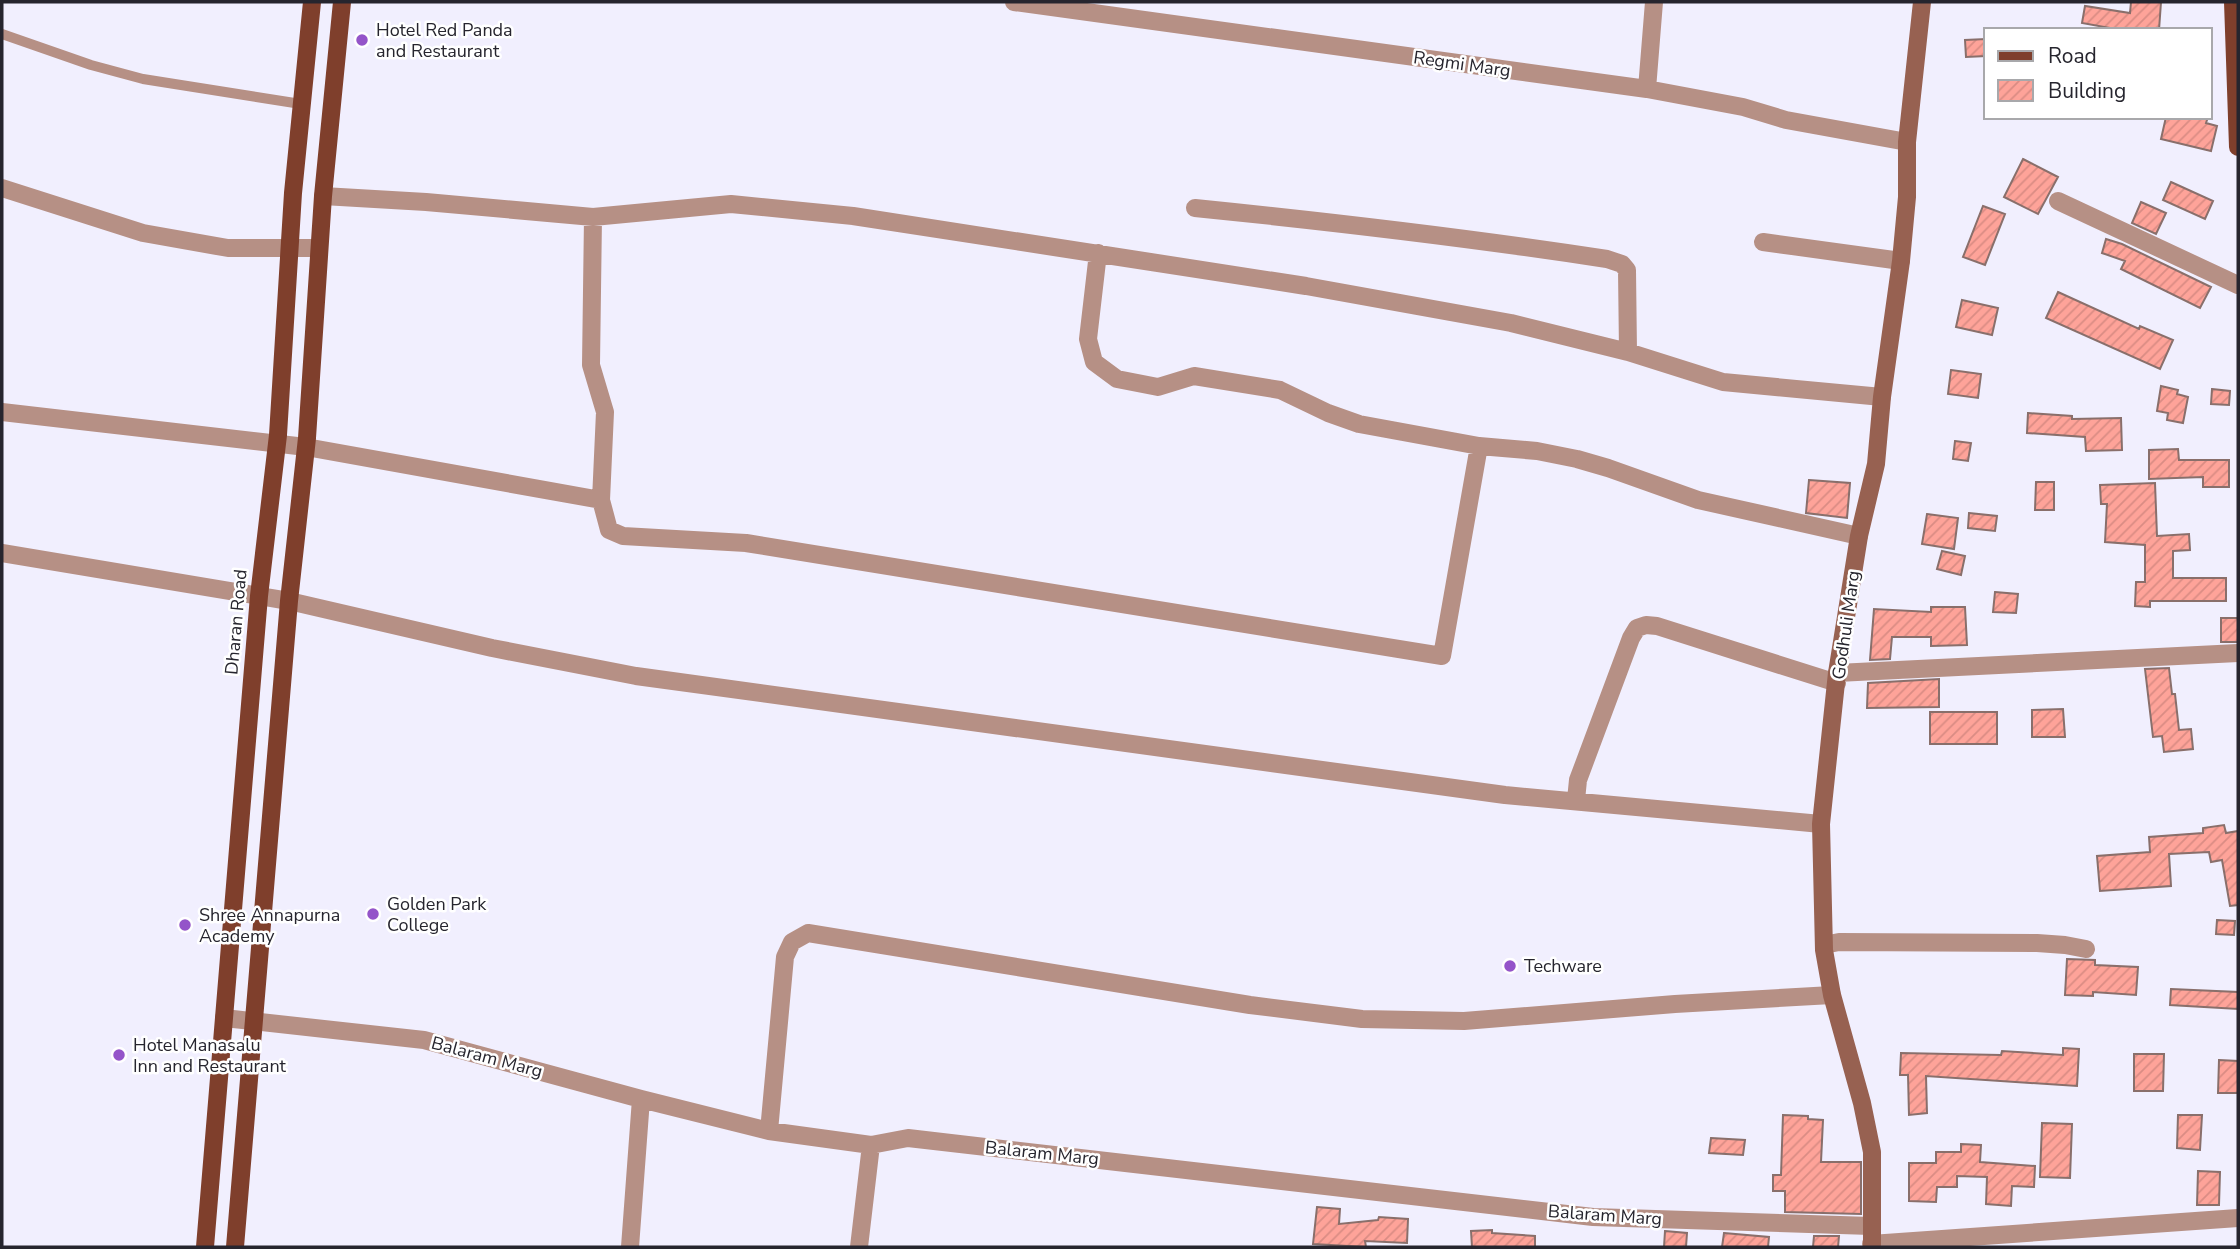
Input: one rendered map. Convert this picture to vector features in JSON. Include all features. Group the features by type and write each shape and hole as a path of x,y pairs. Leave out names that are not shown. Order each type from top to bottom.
{"main road":[{"name":"Dharan Road","path":"205,1247 259,596 276,444 301,104 312,2"},
{"path":"235,1247 289,601 306,447 323,196 342,2"},
{"name":"Godhuli Marg","path":"1871,1239 1872,1152 1862,1103 1832,995 1824,945 1821,824 1837,678 1859,536 1876,464 1882,397 1901,261 1907,197 1907,142 1922,2"},
{"path":"2233,2 2238,147"}],"street":[{"name":"Regmi Marg","path":"1014,2 1647,89 1743,107 1786,120 1907,142"},
{"path":"1647,89 1654,2"},
{"path":"2,188 143,233 228,248 319,248"},
{"path":"323,196 593,217 731,204 853,216 1098,253 1511,323 1628,352 1723,382 1882,397"},
{"path":"2058,201 2238,285"},
{"path":"1195,208 1332,222 1622,264 1627,270 1628,352"},
{"path":"593,217 591,365 605,412 601,500 609,530 623,536 746,543 1442,656 1479,446"},
{"path":"1763,242 1901,261"},
{"path":"1098,253 1088,339 1094,362 1117,379 1158,387 1194,376 1280,390 1359,424 1479,446 1577,459 1608,467 1698,500 1859,536"},
{"path":"2,412 306,447 601,500"},
{"path":"2,552 289,601 492,648 636,677 1505,795 1821,824"},
{"path":"1576,800 1578,780 1631,638 1637,628 1646,625 1837,678 2238,653"},
{"path":"769,1130 785,957 792,942 808,933 1223,1000 1362,1019 1464,1021 1832,995"},
{"path":"1824,945 1839,942 2038,943 2065,944 2086,949"},
{"name":"Balaram Marg","path":"224,1018 424,1040 641,1100 769,1130 872,1145 908,1138 1593,1217 1871,1239 2238,1218"},
{"path":"630,1247 641,1100"},
{"path":"859,1247 872,1145"}],"lane":[{"path":"2,34 92,65 143,79 301,104"}],"building":[{"path":"2131,2 2161,2 2159,28 2110,28 2082,23 2085,6 2130,13"},
{"path":"1984,39 1984,56 1966,57 1965,40"},
{"path":"2166,119 2207,119 2206,123 2217,126 2211,151 2161,139"},
{"path":"2023,159 2058,177 2038,214 2004,197"},
{"path":"2171,182 2213,201 2205,219 2163,200"},
{"path":"2141,202 2166,213 2156,234 2132,223"},
{"path":"1983,206 2005,214 1985,265 1963,257"},
{"path":"2106,239 2122,244 2211,287 2200,308 2121,269 2125,261 2102,253"},
{"path":"2058,292 2139,329 2140,326 2173,340 2160,369 2046,318"},
{"path":"1962,300 1998,308 1992,335 1956,327"},
{"path":"1951,370 1981,374 1978,398 1948,394"},
{"path":"2161,386 2178,390 2177,394 2188,397 2183,423 2167,420 2168,413 2157,411"},
{"path":"2212,389 2230,391 2229,405 2211,404"},
{"path":"2028,413 2072,416 2072,419 2121,418 2122,450 2086,451 2085,437 2027,433"},
{"path":"1955,441 1971,443 1968,461 1953,459"},
{"path":"2178,449 2179,460 2229,460 2229,487 2203,487 2203,477 2149,479 2149,450"},
{"path":"1809,480 1850,483 1847,518 1806,513"},
{"path":"2036,482 2054,482 2054,510 2035,510"},
{"path":"2155,483 2157,536 2189,534 2190,550 2173,551 2173,578 2226,578 2226,601 2150,601 2150,607 2135,606 2136,582 2145,582 2145,545 2105,542 2107,504 2101,504 2100,485"},
{"path":"1969,513 1997,516 1995,531 1968,528"},
{"path":"1927,514 1958,518 1954,549 1922,544"},
{"path":"1942,551 1965,556 1961,575 1937,569"},
{"path":"1995,592 2018,594 2016,613 1993,612"},
{"path":"1931,607 1965,607 1967,645 1931,646 1931,637 1892,637 1890,659 1870,660 1874,609 1931,612"},
{"path":"2221,618 2238,618 2238,642 2221,642"},
{"path":"2169,668 2179,730 2191,729 2193,749 2164,752 2162,736 2153,737 2145,669"},
{"path":"1939,679 1939,707 1867,708 1868,683"},
{"path":"2063,709 2065,737 2032,737 2032,710"},
{"path":"1930,712 1997,712 1997,744 1930,744"},
{"path":"2224,825 2226,833 2238,831 2238,905 2230,906 2222,860 2211,862 2209,852 2169,854 2171,886 2100,891 2097,856 2150,852 2149,837 2203,833 2203,828"},
{"path":"2217,920 2235,921 2234,935 2216,934"},
{"path":"2067,959 2095,960 2095,965 2138,967 2136,995 2093,992 2093,996 2065,995"},
{"path":"2171,989 2238,992 2238,1009 2170,1005"},
{"path":"2063,1048 2079,1049 2077,1086 1926,1076 1927,1113 1909,1115 1908,1075 1900,1075 1901,1053 2001,1055 2002,1051 2063,1055"},
{"path":"2134,1054 2164,1054 2163,1091 2134,1091"},
{"path":"2219,1060 2238,1061 2238,1093 2218,1093"},
{"path":"1783,1115 1808,1116 1808,1119 1823,1120 1821,1162 1861,1162 1861,1214 1785,1212 1785,1191 1773,1191 1773,1175 1781,1175"},
{"path":"2178,1115 2202,1115 2200,1150 2177,1148"},
{"path":"2042,1123 2072,1124 2070,1178 2040,1177"},
{"path":"1711,1138 1745,1140 1743,1155 1709,1153"},
{"path":"1961,1144 1981,1145 1980,1162 2035,1166 2034,1187 2012,1186 2011,1206 1986,1204 1987,1177 1957,1176 1957,1187 1937,1187 1936,1202 1909,1201 1909,1163 1936,1163 1936,1152 1961,1152"},
{"path":"2198,1171 2220,1172 2219,1205 2197,1205"},
{"path":"1317,1207 1340,1209 1339,1224 1378,1220 1379,1217 1408,1219 1407,1243 1365,1241 1366,1247 1313,1244"},
{"path":"1492,1230 1492,1233 1535,1236 1535,1247 1472,1247 1471,1231"},
{"path":"1665,1231 1687,1233 1686,1247 1664,1247"},
{"path":"1724,1233 1769,1237 1768,1247 1722,1247"},
{"path":"1814,1236 1839,1236 1838,1247 1813,1247"}],"place":[{"name":"Hotel Red Panda and Restaurant","path":"362,40"},
{"name":"Golden Park College","path":"373,914"},
{"name":"Shree Annapurna Academy","path":"185,925"},
{"name":"Techware","path":"1510,966"},
{"name":"Hotel Manasalu Inn and Restaurant","path":"119,1055"}]}
